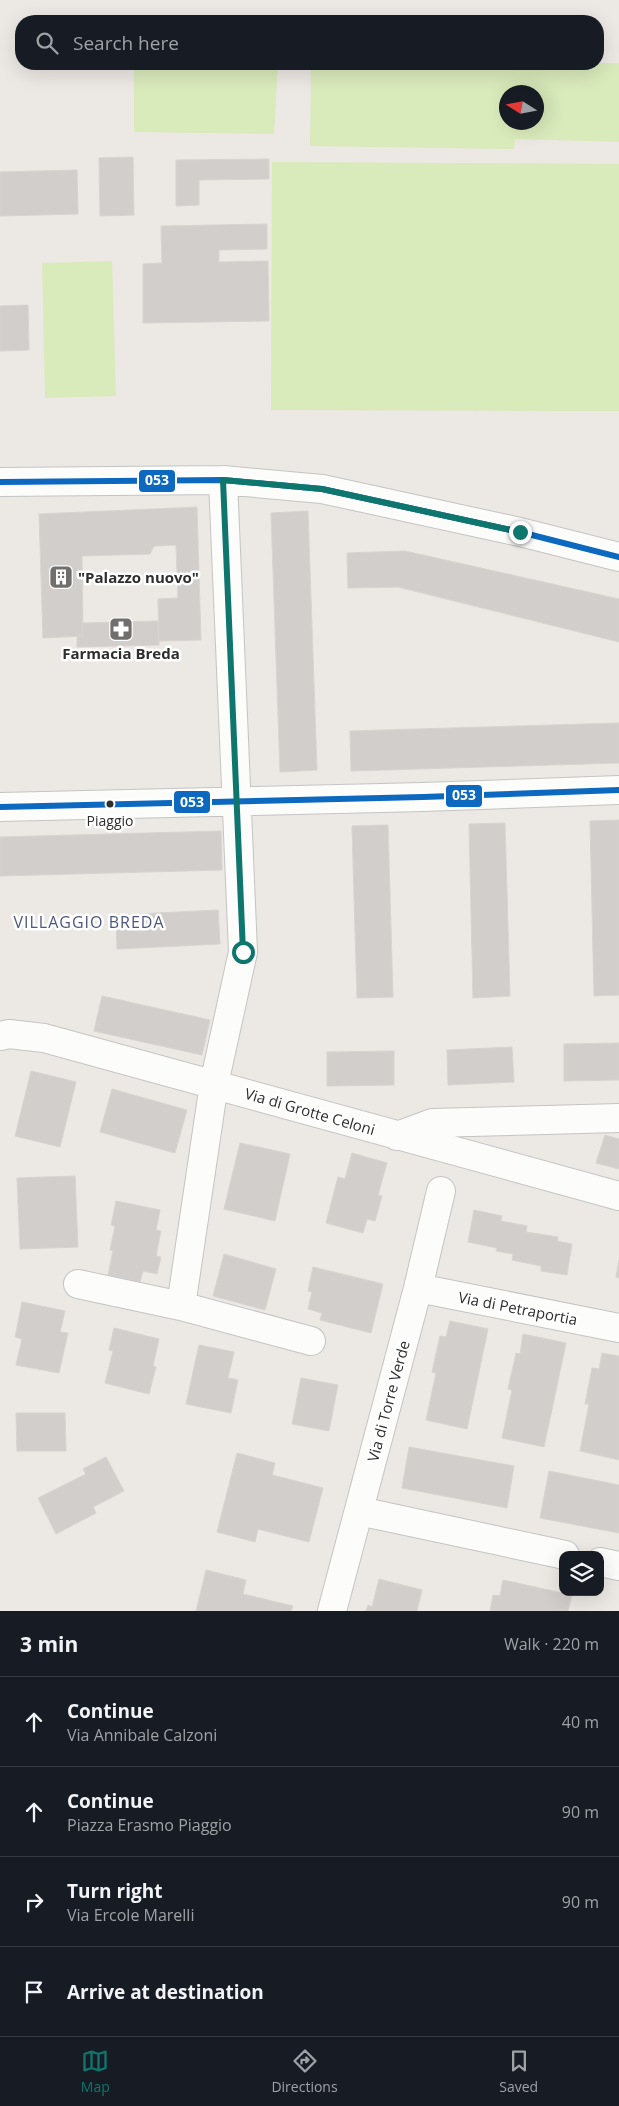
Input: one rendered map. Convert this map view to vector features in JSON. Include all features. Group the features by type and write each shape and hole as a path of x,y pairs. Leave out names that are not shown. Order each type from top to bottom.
{"street":[{"path":"182,1306 214,1084 243,952 223,480"},
{"path":"0,482 223,480 322,489 492,525 619,557"},
{"path":"0,807 619,790"},
{"name":"Via di Grotte Celoni","path":"0,1036 9,1034 44,1038 619,1196"},
{"path":"397,1136 432,1123 619,1118"},
{"name":"Via di Torre Verde","path":"332,1611 418,1288 441,1191"},
{"path":"78,1284 182,1306 311,1341"},
{"name":"Via di Petraportia","path":"418,1288 619,1328"},
{"path":"359,1511 559,1554"},
{"path":"604,1563 619,1566"}],"green space":[{"path":"604,63 619,63 619,142 515,139 514,149 310,146 311,70 604,70"},
{"path":"134,70 278,70 274,134 134,132"},
{"path":"272,162 619,164 619,411 271,410"},
{"path":"112,261 116,396 45,398 42,263"}],"building":[{"path":"133,157 134,215 100,216 99,158"},
{"path":"269,159 269,179 199,180 199,205 176,206 176,160"},
{"path":"77,170 78,214 0,216 0,172"},
{"path":"267,224 267,249 219,250 219,262 268,261 269,321 143,323 143,264 162,263 161,226"},
{"path":"28,305 29,350 0,351 0,306"},
{"name":"\"Palazzo nuovo\"","path":"197,507 201,640 159,641 158,599 178,598 176,545 154,546 150,554 82,556 83,636 43,638 39,514"},
{"path":"308,511 317,770 280,772 271,513"},
{"path":"405,551 619,599 619,642 398,587 348,588 347,553"},
{"name":"Farmacia Breda","path":"158,621 159,645 77,647 77,636 83,636 82,623"},
{"path":"619,723 619,763 351,771 350,731"},
{"path":"619,820 619,995 594,996 590,821"},
{"path":"505,823 510,996 473,998 469,824"},
{"path":"388,825 393,997 357,998 352,826"},
{"path":"221,831 222,870 0,876 0,837"},
{"path":"218,910 220,944 117,949 116,915"},
{"path":"102,996 210,1020 202,1055 94,1031"},
{"path":"619,1043 619,1080 564,1081 564,1044"},
{"path":"512,1047 514,1082 448,1085 447,1050"},
{"path":"394,1051 394,1085 327,1086 327,1052"},
{"path":"31,1071 76,1082 60,1147 15,1136"},
{"path":"112,1089 187,1110 175,1153 100,1132"},
{"path":"605,1135 619,1139 619,1169 596,1163"},
{"path":"240,1143 290,1154 275,1221 224,1209"},
{"path":"352,1153 387,1163 378,1195 382,1196 375,1221 367,1219 363,1233 326,1223 338,1177 345,1179"},
{"path":"75,1176 78,1247 20,1249 17,1178"},
{"path":"116,1201 160,1210 156,1230 161,1231 156,1256 161,1257 157,1274 143,1271 140,1282 108,1275 113,1251 110,1250 115,1226 111,1225"},
{"path":"474,1210 502,1216 501,1221 527,1226 526,1232 558,1237 557,1241 572,1244 567,1275 541,1271 541,1266 512,1260 513,1254 496,1251 497,1248 468,1242"},
{"path":"224,1254 276,1269 265,1310 213,1296"},
{"path":"619,1260 619,1278 616,1277"},
{"path":"313,1267 383,1284 371,1333 320,1320 322,1313 308,1309 312,1292 308,1291"},
{"path":"22,1302 65,1311 60,1332 68,1333 59,1373 16,1365 22,1339 15,1337"},
{"path":"450,1321 488,1329 467,1429 426,1420 436,1373 432,1372 440,1336 446,1337"},
{"path":"114,1328 159,1339 153,1366 156,1367 149,1394 105,1383 113,1351 109,1350"},
{"path":"523,1334 566,1343 544,1447 502,1438 512,1390 508,1389 516,1353 520,1354"},
{"path":"199,1345 234,1352 228,1378 238,1380 231,1413 186,1404"},
{"path":"602,1353 619,1356 619,1460 580,1451 589,1404 585,1404 592,1368 599,1369"},
{"path":"301,1378 338,1385 329,1431 292,1424"},
{"path":"16,1413 65,1413 66,1451 17,1451"},
{"path":"409,1447 514,1466 507,1508 402,1488"},
{"path":"237,1453 275,1463 272,1475 323,1488 309,1542 258,1529 255,1542 217,1532"},
{"path":"106,1457 124,1491 93,1507 96,1513 56,1534 38,1498 86,1474 83,1469"},
{"path":"549,1471 619,1485 619,1533 540,1518"},
{"path":"206,1570 246,1580 243,1594 293,1606 291,1611 196,1611"},
{"path":"379,1579 422,1590 417,1611 366,1611 368,1605 372,1607"},
{"path":"503,1580 559,1592 559,1596 572,1596 568,1611 490,1611 493,1595 500,1596"}],"transit line":[{"name":"053","path":"0,482 223,480 322,489 520,532 619,557"},
{"name":"053","path":"0,807 423,797 619,790"}],"place":[{"name":"\"Palazzo nuovo\"","path":"61,577"},
{"name":"Farmacia Breda","path":"121,629"},
{"name":"Piaggio","path":"110,804"}],"district":[{"name":"VILLAGGIO BREDA","path":"89,922"}],"route":[{"path":"243,952 223,480 322,489 401,504 520,532"}]}
